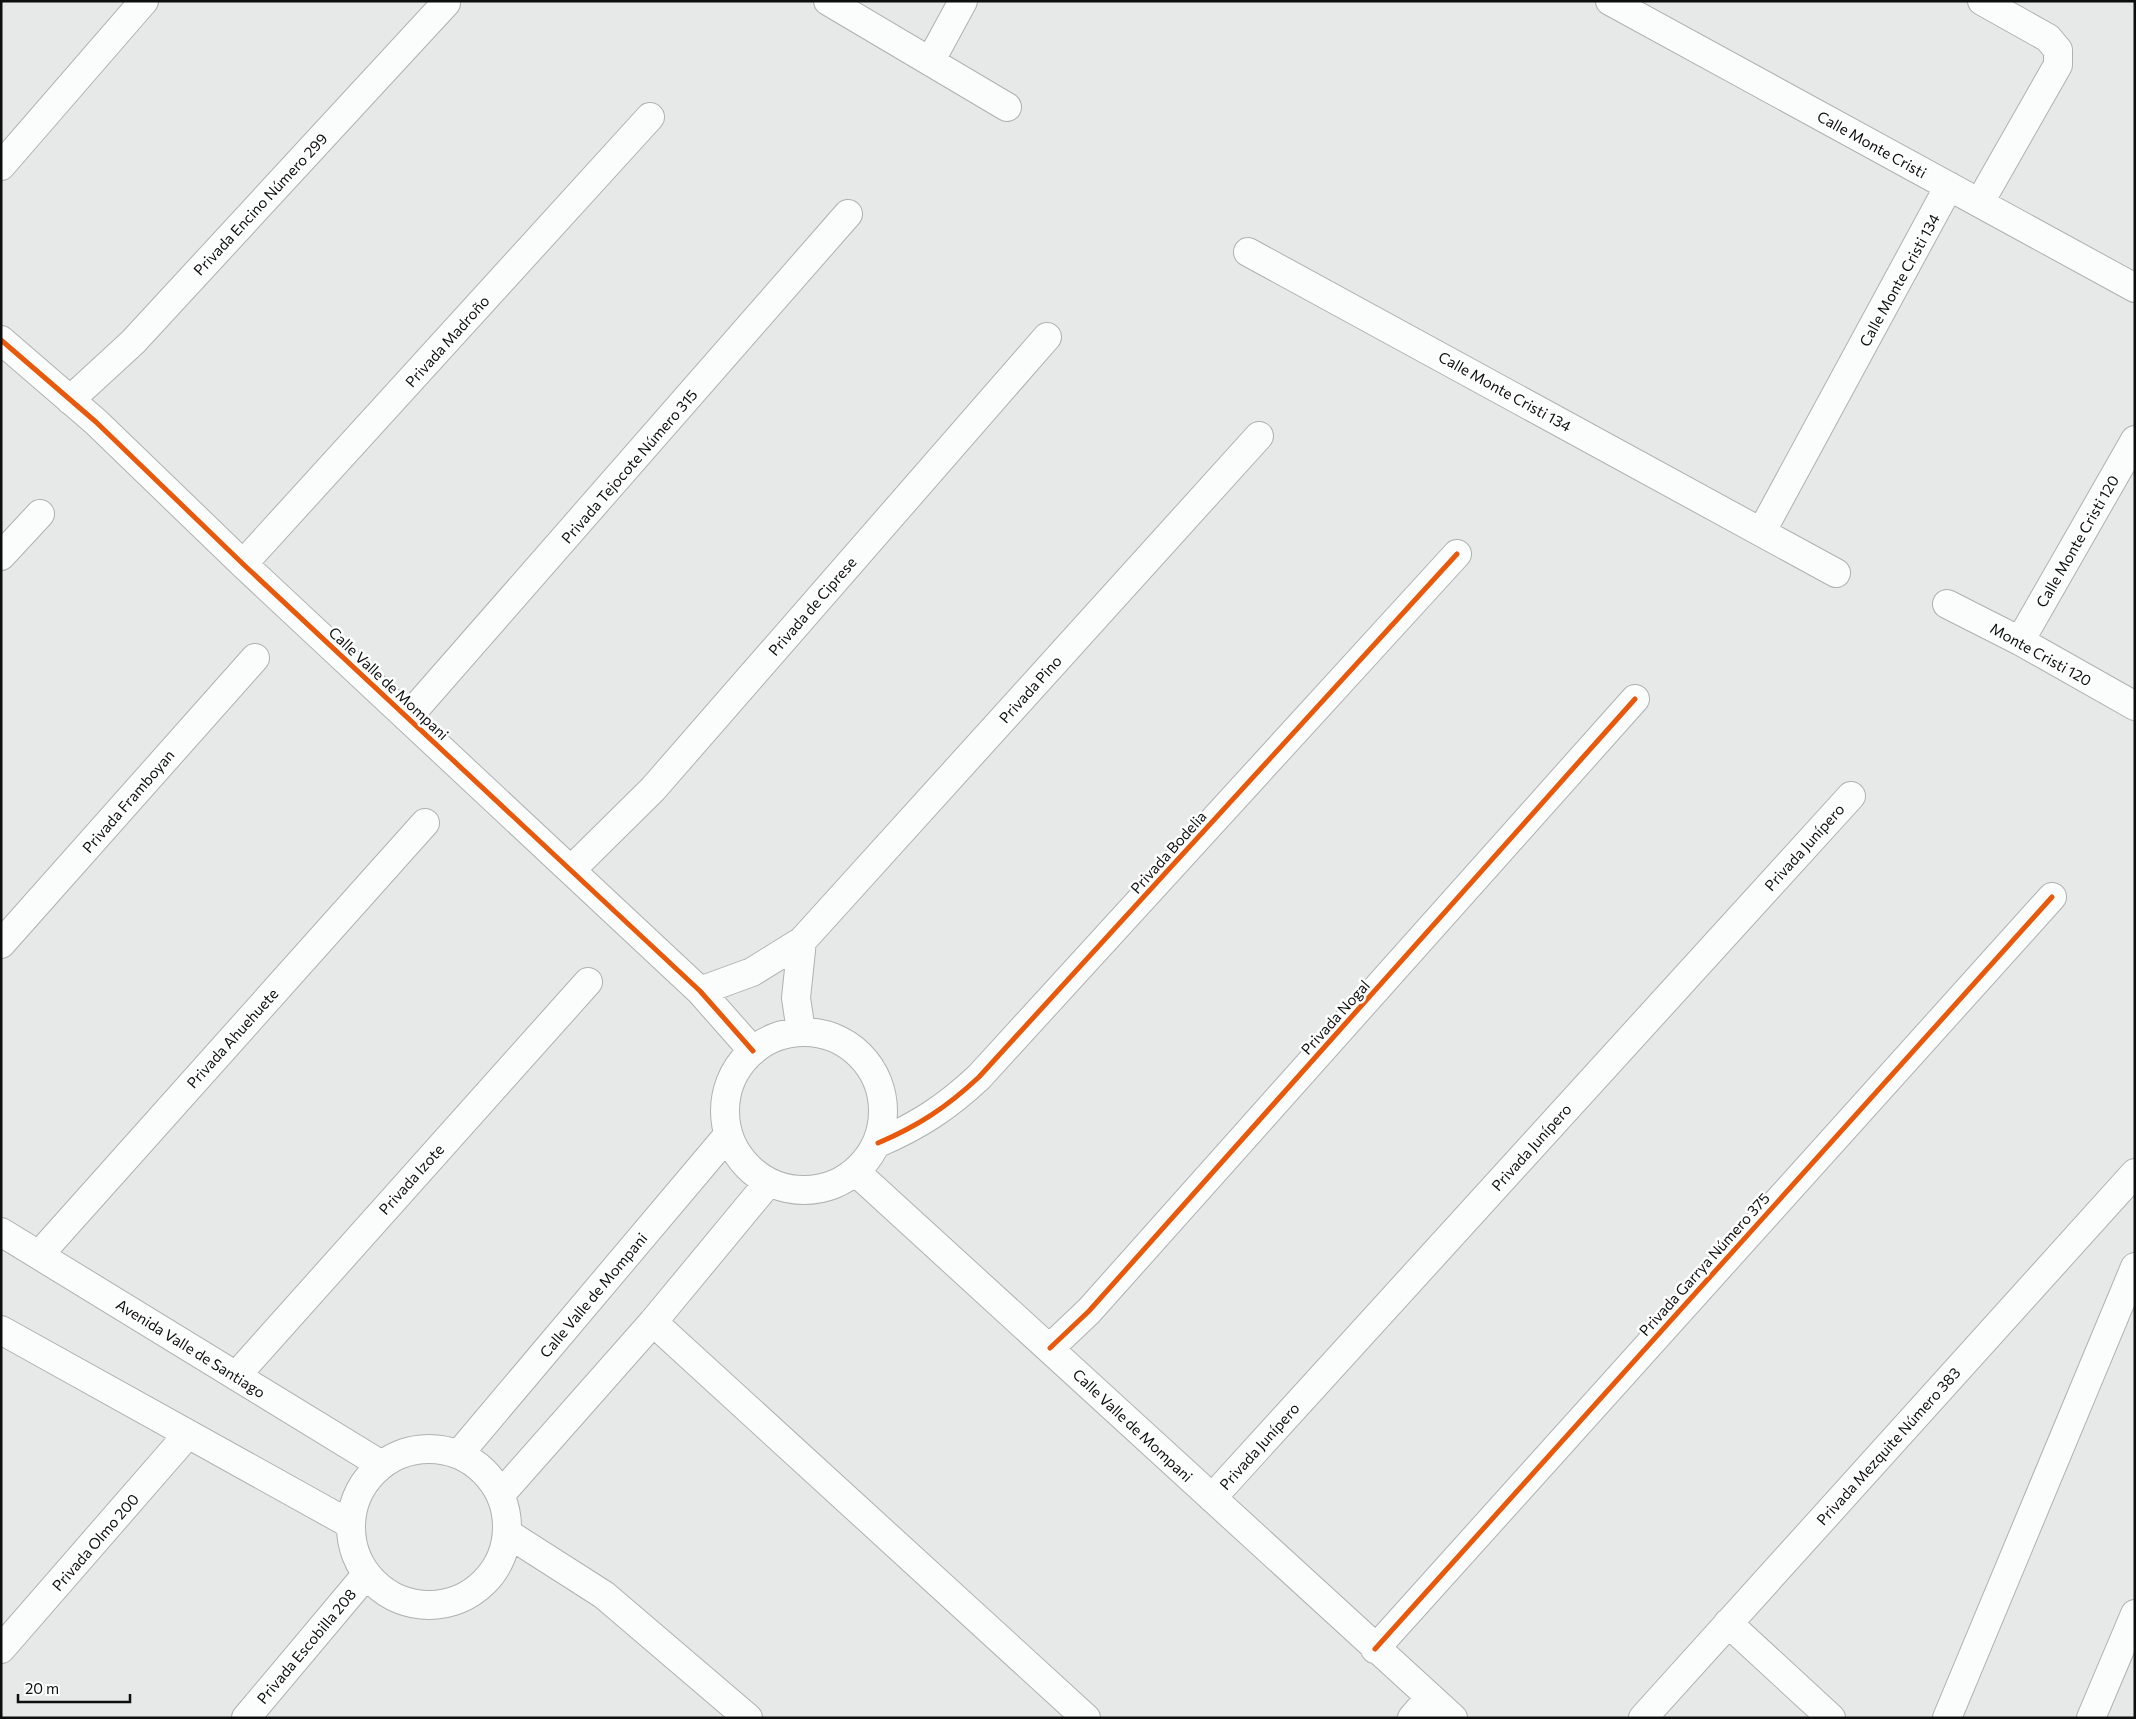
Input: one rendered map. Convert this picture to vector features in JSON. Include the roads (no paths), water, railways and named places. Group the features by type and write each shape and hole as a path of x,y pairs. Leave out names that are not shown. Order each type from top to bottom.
{"street":[{"path":"1,166 144,1"},
{"path":"828,1 931,60 1007,107"},
{"path":"931,60 962,1"},
{"name":"Calle Monte Cristi","path":"1610,1 2135,288"},
{"path":"1980,202 2058,65 2058,50 2048,38 1982,1"},
{"name":"Privada Encino Número 299","path":"70,400 132,342 446,3"},
{"name":"Privada Madroño","path":"244,564 650,117"},
{"name":"Calle Monte Cristi 134","path":"1762,531 1949,186"},
{"name":"Privada Tejocote Número 315","path":"408,717 459,661 848,214"},
{"name":"Calle Monte Cristi 134","path":"1248,252 1836,573"},
{"name":"Privada de Ciprese","path":"571,870 653,789 1048,337"},
{"name":"Calle Valle de Mompani","path":"1,340 70,400 700,991 753,1051"},
{"name":"Privada Pino","path":"700,991 752,972 802,941 1259,436"},
{"name":"Calle Monte Cristi 120","path":"2020,641 2135,440"},
{"path":"1,556 40,514"},
{"name":"Privada Bodelia","path":"878,1143 907,1131 935,1114 979,1077 1457,554"},
{"name":"Monte Cristi 120","path":"1947,604 2020,641 2135,706"},
{"name":"Privada Framboyan","path":"1,944 254,658"},
{"name":"Privada Nogal","path":"1050,1348 1089,1312 1635,699"},
{"name":"Privada Junípero","path":"1212,1498 1851,796"},
{"name":"Privada Ahuehuete","path":"39,1255 425,823"},
{"name":"Privada Garrya Número 375","path":"1375,1648 2052,897"},
{"path":"801,1031 796,998 802,941"},
{"name":"Privada Izote","path":"236,1376 588,982"},
{"path":"801,1031 833,1037 860,1054 878,1080 884,1112 878,1143 868,1159 856,1172 829,1187 798,1191 768,1183 743,1162 728,1135 725,1104 734,1075 753,1051 776,1037 801,1031"},
{"name":"Calle Valle de Mompani","path":"459,1454 728,1135"},
{"name":"Calle Valle de Mompani","path":"856,1172 1453,1718"},
{"name":"Privada Mezquite Número 383","path":"1643,1718 2134,1176"},
{"path":"501,1494 653,1322 768,1183"},
{"name":"Avenida Valle de Santiago","path":"1,1232 380,1464"},
{"path":"1947,1718 2135,1267"},
{"path":"653,1322 1086,1718"},
{"path":"1,1330 350,1524"},
{"name":"Privada Olmo 200","path":"1,1649 188,1434"},
{"path":"432,1448 459,1454 484,1470 501,1494 506,1514 507,1533 498,1563 479,1588 451,1602 419,1605 390,1596 366,1575 353,1551 350,1524 358,1491 380,1464 405,1452 432,1448"},
{"path":"507,1533 604,1595 748,1718"},
{"name":"Privada Escobilla 208","path":"246,1718 366,1575"},
{"path":"2091,1718 2135,1614"},
{"path":"1728,1623 1831,1718"},
{"path":"1412,1718 1430,1696"}]}
